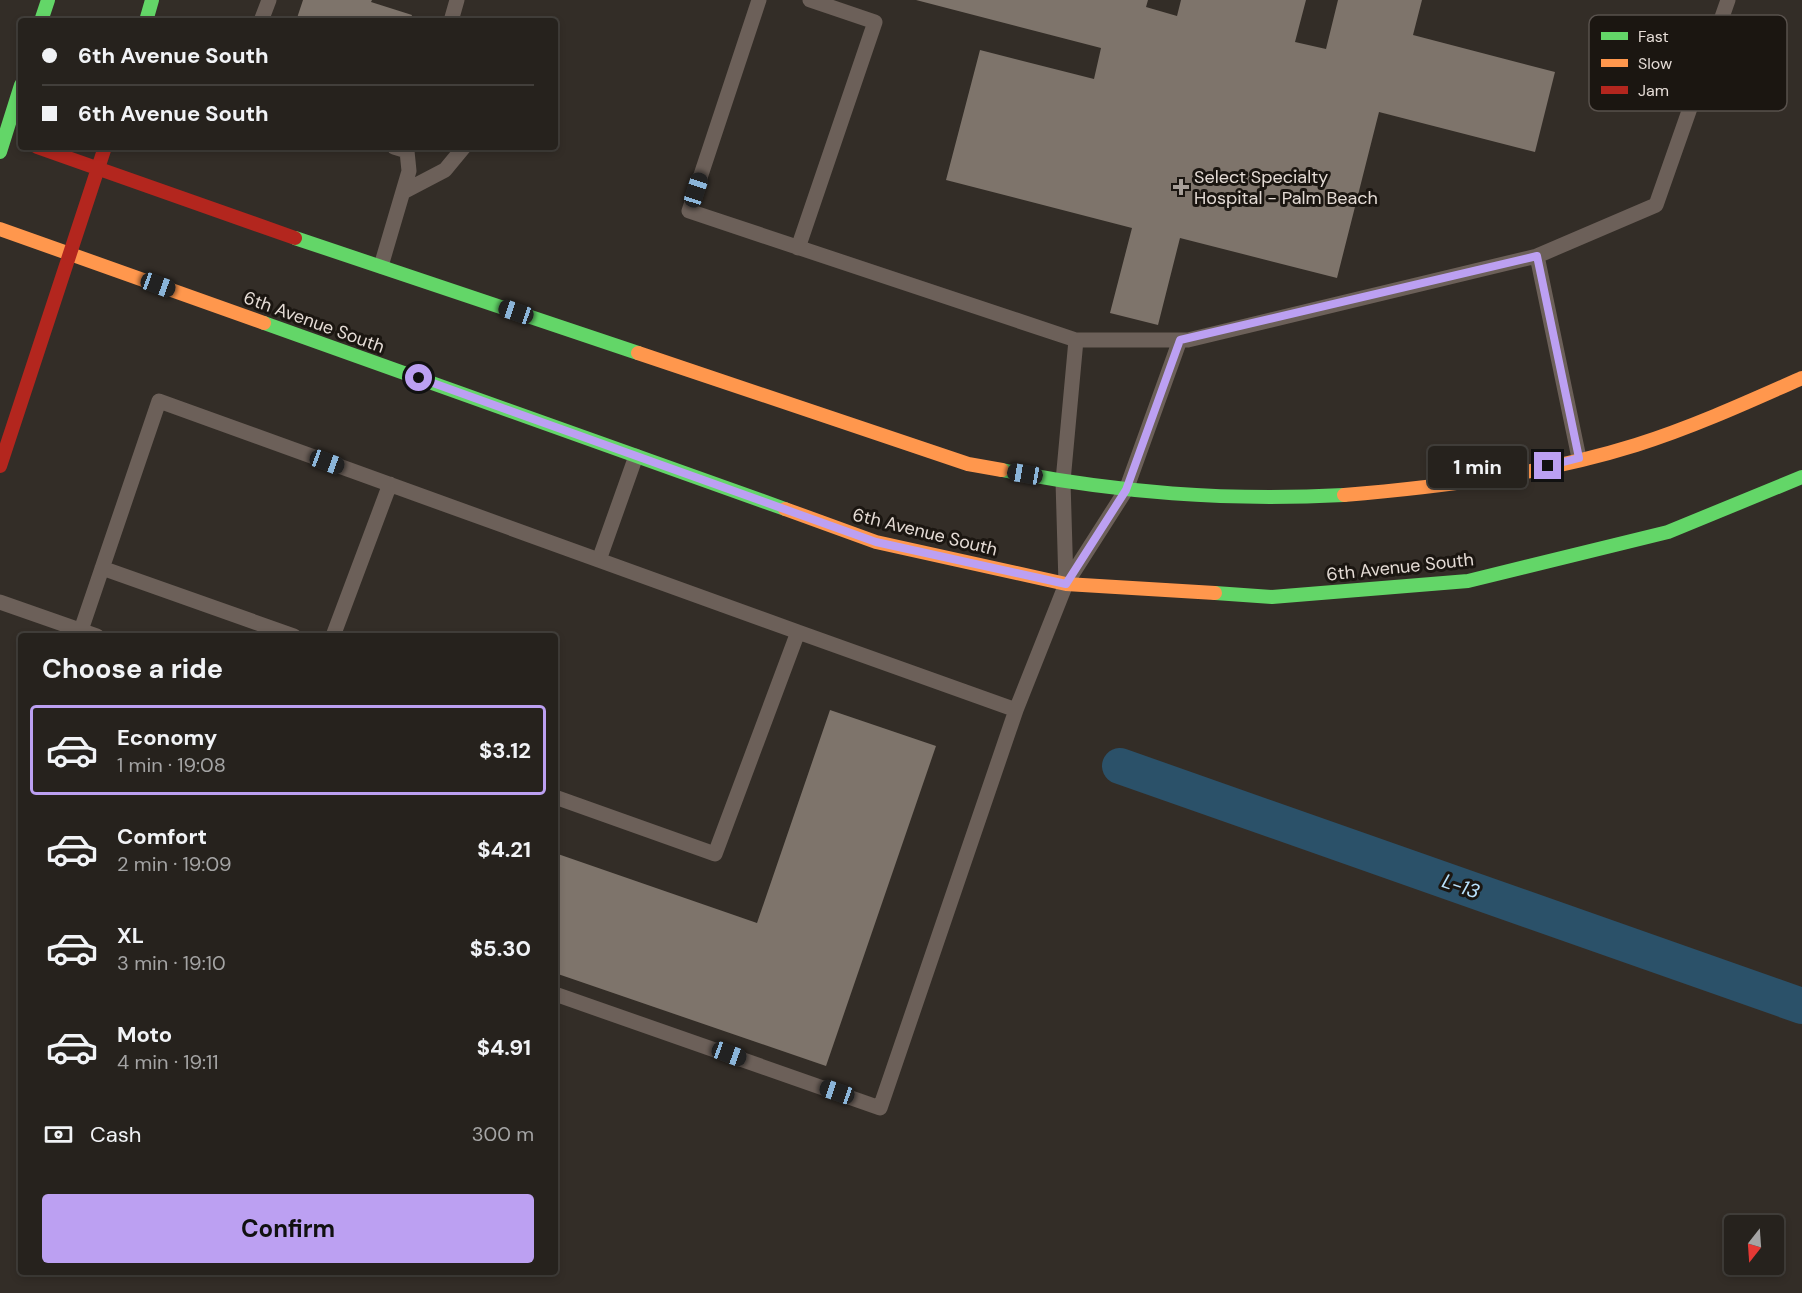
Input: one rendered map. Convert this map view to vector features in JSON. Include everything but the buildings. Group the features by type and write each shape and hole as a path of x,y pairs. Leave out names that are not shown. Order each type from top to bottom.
{"street":[{"path":"42,18 48,0"},
{"path":"147,18 152,0"},
{"path":"0,152 3,134 18,93"},
{"path":"3,134 18,140"},
{"path":"45,150 98,170 968,464 1126,490 1165,495 1256,498 1350,495 1450,485 1650,441 1802,378"},
{"path":"0,466 104,150"},
{"name":"6th Avenue South","path":"0,229 876,542 1066,584 1272,597 1468,581 1668,532 1802,477"}],"lane":[{"path":"262,18 269,0"},
{"path":"759,0 689,211 1076,340 1180,340 1537,256 1656,205 1689,111"},
{"path":"798,248 875,22 810,0"},
{"path":"1723,15 1728,0"},
{"path":"381,266 409,171 404,150"},
{"path":"403,192 445,170 462,150"},
{"path":"1537,256 1579,458"},
{"path":"1066,584 1063,481 1076,340"},
{"path":"558,995 880,1107 1016,710 1066,584 1126,490 1180,340"},
{"path":"0,602 80,633 159,401 1016,710"},
{"path":"599,560 636,456"},
{"path":"334,633 390,484"},
{"path":"102,568 286,633"},
{"path":"558,798 715,854 798,632"}],"waterway":[{"name":"L-13","path":"1120,766 1802,1006"}],"traffic: fast":[{"path":"42,18 48,0"},
{"path":"147,18 152,0"},
{"path":"0,152 18,95"},
{"path":"295,238 638,353"},
{"path":"264,323 785,509"},
{"path":"1002,470 1130,490 1214,496 1344,495"},
{"path":"1215,593 1272,597 1468,581 1668,532 1802,477"}],"traffic: slow":[{"path":"0,229 264,323"},
{"path":"638,353 968,464 1002,470"},
{"path":"1344,495 1492,478 1601,455 1636,445 1720,414 1802,378"},
{"path":"785,509 876,542 1066,584 1215,593"}],"traffic: jam":[{"path":"46,150 295,238"},
{"path":"0,466 104,150"}],"place":[{"name":"Select Specialty Hospital - Palm Beach","path":"1181,187"}],"route":[{"path":"419,378 876,542 1066,584 1126,490 1180,340 1188,340 1537,256 1579,458 1548,466"}]}
